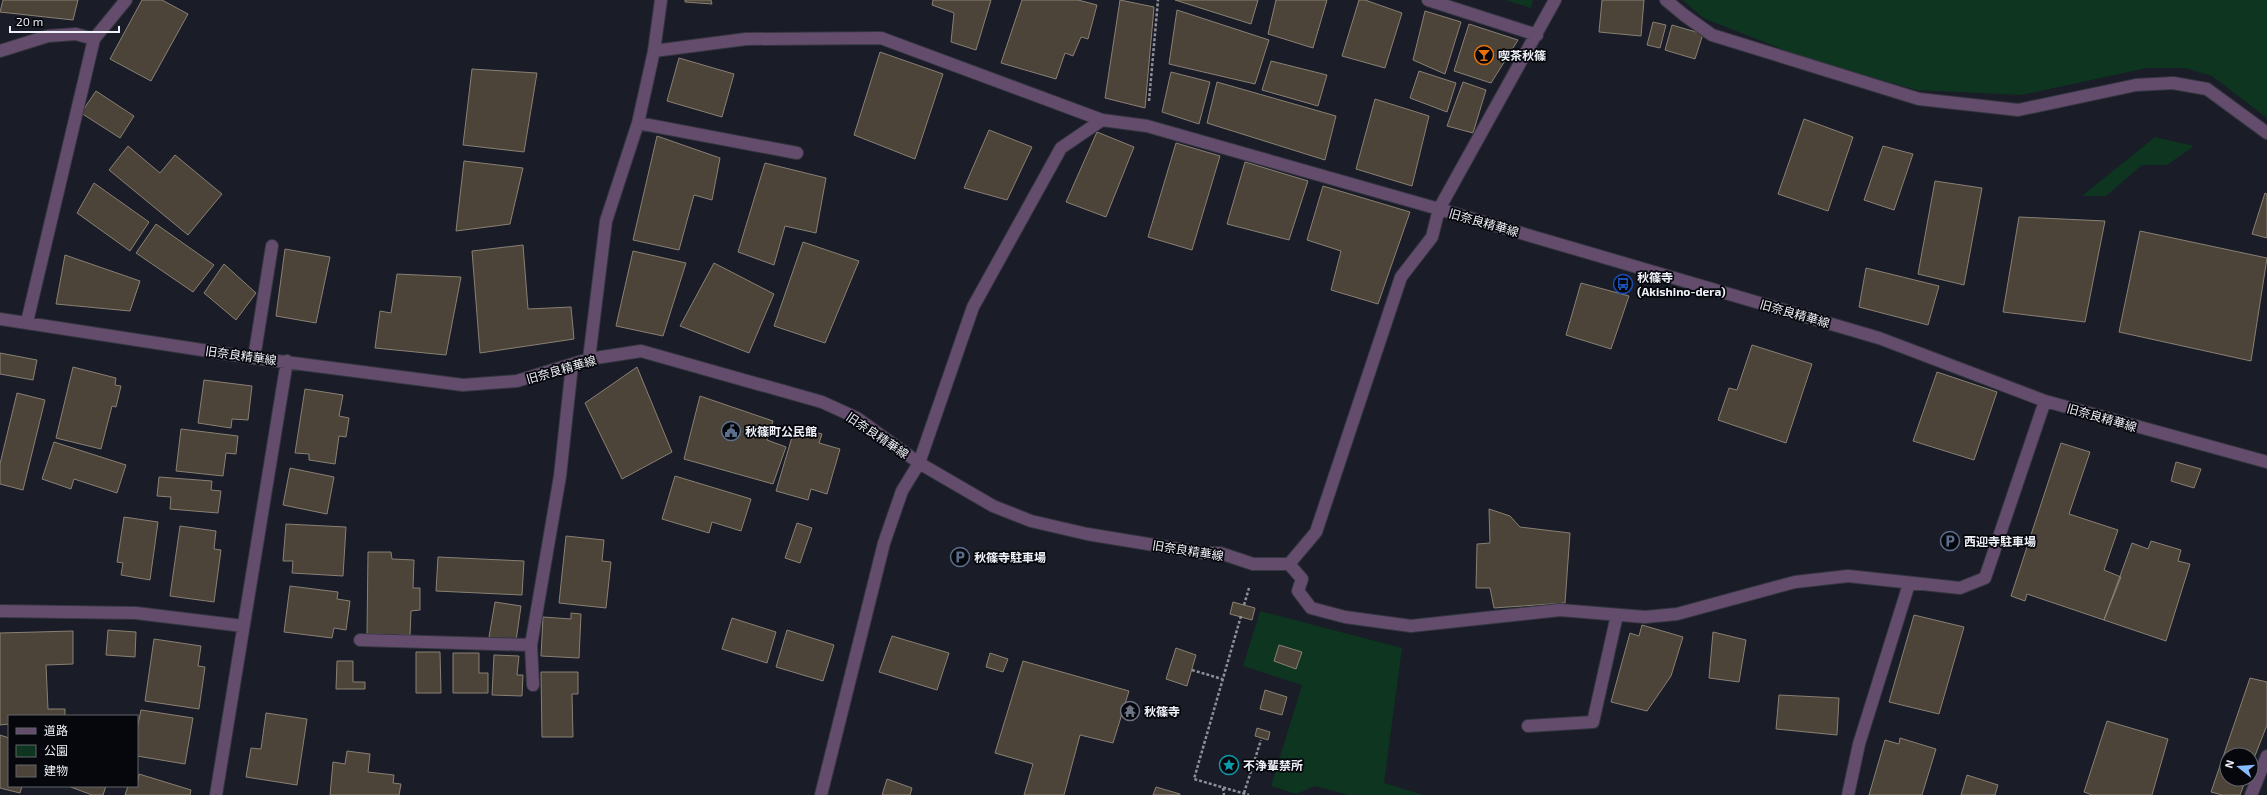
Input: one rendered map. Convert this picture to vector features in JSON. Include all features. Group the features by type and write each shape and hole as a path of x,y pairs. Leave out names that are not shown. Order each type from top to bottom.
{"street":[{"path":"27,322 94,39 126,0"},
{"path":"589,360 606,221 638,123 654,51 661,0"},
{"path":"1428,0 1537,35"},
{"path":"654,51 746,39 881,38 1102,120 1147,126 1439,208 1556,0"},
{"path":"1666,0 1712,35 1920,99 2018,110 2136,85 2173,83 2207,89 2267,133"},
{"path":"0,51 48,36 76,34 94,39"},
{"path":"822,795 884,543 902,491 919,463 973,307 1061,148 1102,120"},
{"path":"638,123 797,153"},
{"name":"旧奈良精華線","path":"0,319 254,358 287,360 463,385 517,381 589,360 641,351 822,402 857,418 919,463 993,506 1032,521 1087,534 1203,554 1220,554 1252,564 1289,564 1316,532 1401,277 1432,237 1439,208 1879,338 2045,401 2267,462"},
{"path":"254,358 272,246"},
{"path":"216,795 287,360"},
{"path":"533,684 531,645 560,476 572,365"},
{"path":"1289,564 1302,579 1298,591 1311,608 1345,617 1411,626 1560,610 1646,618 1677,614 1795,582 1840,577 1960,588 1985,578 2045,401"},
{"path":"1848,795 1859,744 1909,584"},
{"path":"0,610 136,613 243,626"},
{"path":"1528,726 1593,722 1617,615"},
{"path":"360,640 531,645"},
{"path":"2251,795 2267,756"}],"path":[{"path":"1147,126 1158,0"},
{"path":"1244,605 1246,598"},
{"path":"1241,616 1194,779 1249,795"},
{"path":"1192,670 1222,679"},
{"path":"1244,793 1261,740"},
{"path":"1223,788 1224,795"}],"green space":[{"path":"1505,0 1533,0 1531,8"},
{"path":"1683,0 2267,0 2267,118 2212,76 2185,68 2147,68 2021,95 1917,90 1805,58 1703,18"},
{"path":"2155,137 2194,146 2167,165 2142,165 2106,196 2082,196"},
{"path":"1260,611 1402,648 1384,783 1424,795 1348,795 1315,786 1296,794 1271,786 1302,685 1243,666"}],"building":[{"path":"3,0 78,0 73,20 0,12"},
{"path":"142,0 162,0 188,14 151,81 110,59"},
{"path":"685,0 711,0 712,4 685,2"},
{"path":"933,0 991,0 976,50 951,42 954,13 932,5"},
{"path":"1022,0 1078,0 1097,5 1088,39 1081,37 1073,56 1065,53 1056,79 1001,63"},
{"path":"1120,0 1154,7 1145,108 1105,98"},
{"path":"1175,0 1258,0 1251,24"},
{"path":"1276,0 1327,0 1313,48 1268,34"},
{"path":"1359,0 1365,0 1402,13 1385,68 1342,56"},
{"path":"1602,0 1644,0 1641,36 1599,32"},
{"path":"1177,10 1269,40 1255,84 1169,64"},
{"path":"1425,11 1461,22 1445,74 1413,60"},
{"path":"1653,22 1666,25 1660,48 1647,45"},
{"name":"喫茶秋篠","path":"1469,24 1518,40 1491,83 1454,71"},
{"path":"1672,25 1703,34 1695,59 1665,50"},
{"path":"880,52 943,74 915,159 854,135"},
{"path":"679,58 734,74 722,117 667,101"},
{"path":"1271,61 1327,75 1318,106 1262,90"},
{"path":"472,69 537,73 524,152 463,145"},
{"path":"1419,71 1456,83 1447,112 1410,98"},
{"path":"1171,72 1210,82 1199,124 1162,112"},
{"path":"1217,82 1336,116 1325,160 1207,123"},
{"path":"1463,82 1486,90 1473,133 1447,126"},
{"path":"96,91 134,116 120,138 81,113"},
{"path":"1375,99 1429,116 1412,186 1356,169"},
{"path":"1804,119 1853,137 1828,211 1778,194"},
{"path":"989,130 1032,147 1007,200 964,188"},
{"path":"1097,132 1134,147 1106,217 1066,202"},
{"path":"657,136 720,158 712,200 694,195 679,250 633,240"},
{"path":"1176,143 1220,156 1192,250 1148,237"},
{"path":"128,146 160,173 175,155 222,194 188,235 109,170"},
{"path":"1883,146 1913,154 1894,210 1864,200"},
{"path":"464,161 523,168 510,224 456,231"},
{"path":"1245,162 1308,181 1289,240 1227,224"},
{"path":"765,163 826,178 816,233 785,226 774,265 738,252"},
{"path":"1935,181 1982,188 1964,285 1918,274"},
{"path":"94,183 149,222 130,251 77,213"},
{"path":"1323,186 1410,212 1378,304 1331,290 1341,251 1307,240"},
{"path":"2265,193 2267,194 2267,238 2252,234"},
{"path":"2019,217 2105,221 2085,322 2003,312"},
{"path":"156,224 214,265 193,292 136,253"},
{"path":"2140,231 2267,258 2251,361 2119,332"},
{"path":"803,242 859,261 825,343 774,326"},
{"path":"523,245 528,309 571,307 574,339 480,353 472,251"},
{"path":"285,249 330,257 316,323 276,316"},
{"path":"633,251 686,263 663,336 616,326"},
{"path":"65,255 140,281 130,311 56,304"},
{"path":"714,263 774,294 749,353 680,326"},
{"path":"224,264 256,293 236,320 204,293"},
{"path":"1866,268 1939,286 1928,325 1859,307"},
{"path":"397,274 461,277 446,355 375,348 380,311 391,313"},
{"path":"1581,283 1629,296 1611,349 1566,335"},
{"path":"1752,345 1812,364 1786,443 1718,420 1729,388 1737,390"},
{"path":"0,353 37,360 33,380 0,374"},
{"path":"73,367 116,378 115,385 121,386 116,407 112,406 101,449 56,438"},
{"path":"637,367 672,452 622,479 585,403"},
{"path":"1937,372 1997,392 1974,460 1913,441"},
{"path":"204,380 252,386 248,420 232,419 231,428 198,423"},
{"path":"305,389 343,395 339,416 349,418 346,437 339,436 335,464 309,460 309,454 295,453"},
{"path":"17,393 45,400 23,490 0,484 0,464"},
{"name":"秋篠町公民館","path":"700,396 773,421 767,440 786,447 773,484 684,459"},
{"path":"795,427 822,434 819,443 840,449 827,494 811,489 808,500 776,491"},
{"path":"181,429 238,436 236,454 226,453 223,476 176,471"},
{"path":"54,442 126,465 117,493 74,479 71,489 42,479"},
{"path":"2061,443 2090,452 2069,514 2118,530 2104,570 2121,577 2104,620 2027,594 2025,601 2011,596"},
{"path":"2176,462 2201,469 2194,488 2171,481"},
{"path":"290,468 334,477 327,514 283,505"},
{"path":"675,476 751,499 741,531 712,522 709,533 662,519"},
{"path":"159,477 212,481 211,490 221,491 218,513 170,509 171,497 157,496"},
{"path":"1489,509 1510,516 1520,527 1570,533 1565,603 1494,608 1490,588 1476,588 1477,544 1490,543"},
{"path":"124,517 158,522 150,580 121,575 123,563 117,562"},
{"path":"797,523 812,528 800,563 785,558"},
{"path":"286,524 346,527 343,576 292,573 293,561 283,561"},
{"path":"180,526 216,531 214,549 221,550 214,602 170,596"},
{"path":"566,536 604,540 602,561 611,562 606,608 559,603"},
{"path":"2151,541 2181,550 2178,561 2190,564 2166,641 2104,620 2132,543 2148,549"},
{"path":"368,552 391,552 392,559 414,560 413,588 420,588 420,610 411,611 410,635 367,634"},
{"path":"438,557 524,561 522,595 436,591"},
{"path":"290,586 338,592 337,599 350,601 346,630 334,628 332,638 284,632"},
{"path":"495,602 521,606 516,641 489,637"},
{"path":"1233,602 1255,608 1252,620 1230,614"},
{"path":"571,613 581,614 579,658 541,656 543,617 571,619"},
{"path":"1914,615 1964,627 1939,714 1889,702"},
{"path":"732,618 776,632 767,663 722,649"},
{"path":"1642,625 1683,637 1671,676 1647,711 1611,702 1630,633 1639,636"},
{"path":"108,630 136,632 135,657 106,655"},
{"path":"787,630 834,645 823,681 776,667"},
{"path":"73,631 73,664 46,665 48,709 65,709 65,715 8,715 8,724 0,725 0,633"},
{"path":"1713,632 1746,640 1739,682 1709,678"},
{"path":"892,636 949,653 937,690 879,672"},
{"path":"154,639 201,646 198,666 205,667 199,709 145,701"},
{"path":"1279,645 1302,652 1296,669 1274,661"},
{"path":"1176,648 1196,655 1187,686 1166,679"},
{"path":"416,652 440,652 441,693 416,693"},
{"path":"453,653 479,653 479,673 488,673 488,693 453,693"},
{"path":"990,653 1008,659 1003,672 986,667"},
{"path":"494,655 519,656 517,675 523,675 522,696 492,695"},
{"path":"337,661 353,661 353,682 365,682 365,689 336,689"},
{"path":"1023,661 1129,691 1113,743 1080,735 1064,795 1024,795 1033,764 995,753"},
{"path":"541,672 578,672 578,694 572,694 573,737 542,737"},
{"path":"2250,678 2267,682 2267,725 2258,747 2226,747"},
{"path":"1265,690 1287,697 1282,715 1260,709"},
{"path":"1779,695 1839,698 1837,735 1776,729"},
{"path":"141,710 193,718 185,764 138,756 138,724"},
{"path":"266,713 307,719 297,785 246,777 251,748 261,749"},
{"path":"2107,721 2168,739 2152,795 2092,795 2084,792"},
{"path":"1257,728 1270,732 1268,740 1255,736"},
{"path":"0,735 8,738 8,787 22,787 20,793 0,788"},
{"path":"1900,738 1936,749 1922,795 1869,795 1885,740 1899,744"},
{"path":"347,751 370,754 368,772 394,775 393,783 401,784 399,795 330,795 333,762 345,764"},
{"path":"2219,769 2219,787 2243,787 2240,795 2222,795 2211,792"},
{"path":"139,774 191,790 190,795 125,795 128,787 138,787"},
{"path":"1967,775 1998,785 1995,795 1961,795"},
{"path":"887,779 912,788 910,795 882,795"},
{"path":"71,787 106,787 103,795 92,795"},
{"path":"1156,787 1180,794 1180,795 1153,795"}],"place":[{"name":"喫茶秋篠","path":"1484,55"},
{"name":"秋篠寺 (Akishino-dera)","path":"1623,284"},
{"name":"秋篠町公民館","path":"731,431"},
{"name":"西迎寺駐車場","path":"1950,541"},
{"name":"秋篠寺駐車場","path":"960,557"},
{"name":"秋篠寺","path":"1130,711"},
{"name":"不浄輩禁所","path":"1229,765"}]}
